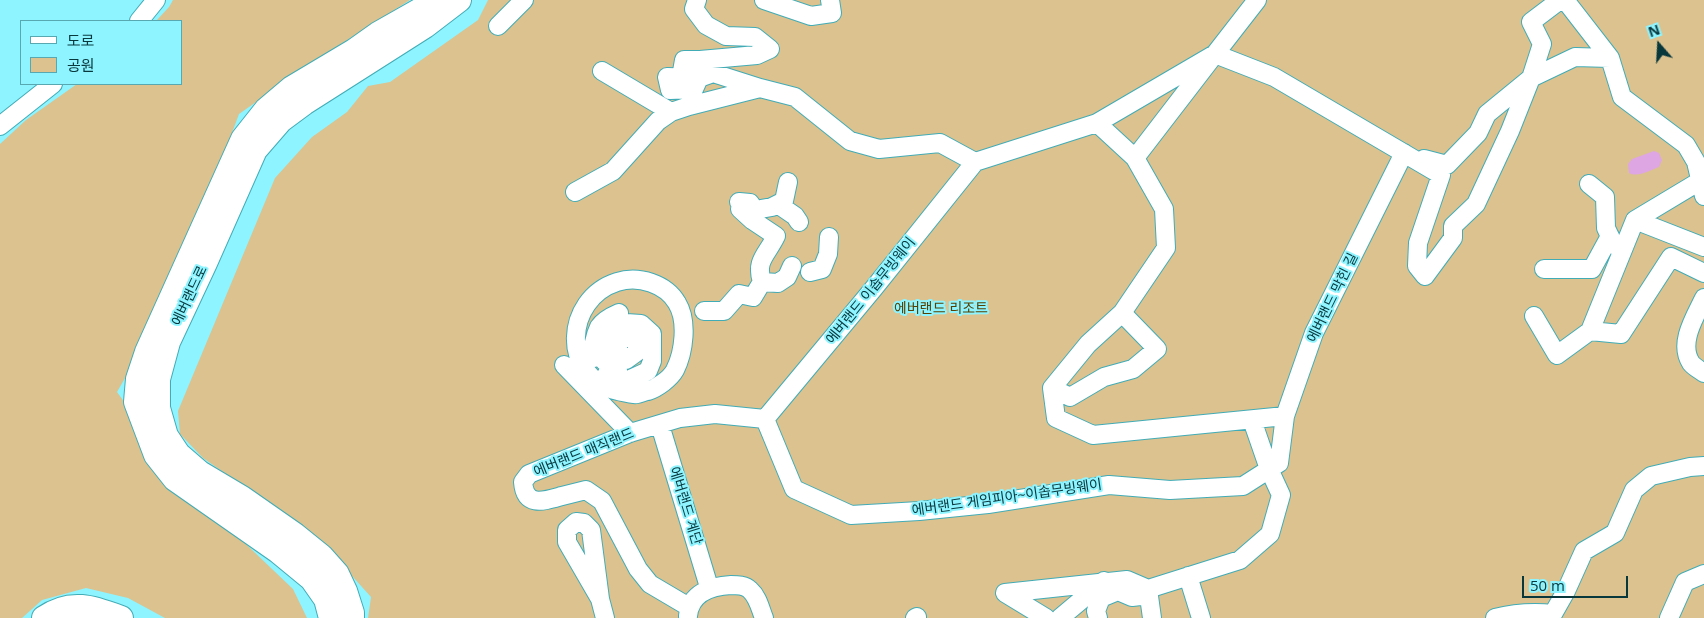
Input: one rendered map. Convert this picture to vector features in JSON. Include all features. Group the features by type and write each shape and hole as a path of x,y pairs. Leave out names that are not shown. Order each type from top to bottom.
{"street":[{"path":"140,20 156,0"},
{"name":"에버랜드로","path":"331,618 326,599 312,579 278,551 175,479 156,455 147,434 136,402 138,378 146,352 242,139 266,110 292,88 434,0"},
{"name":"에버랜드로","path":"352,618 347,598 337,574 320,556 295,535 242,498 200,473 178,454 166,436 158,408 158,379 168,342 255,150 281,120 304,102 425,26 459,0"},
{"path":"498,26 524,0"},
{"path":"698,0 694,9 706,25 726,36 755,36 770,49 757,55 684,60 681,78 667,77 670,90 694,89 699,78 700,60"},
{"path":"764,0 811,16 832,13 830,0"},
{"path":"1135,158 1257,0"},
{"path":"1215,54 1274,77 1441,176 1418,243 1417,266 1425,276 1452,238 1453,226 1476,204 1510,131 1542,44 1531,22 1560,0"},
{"path":"1534,316 1557,355 1590,331 1635,220 1702,189 1696,162 1686,146 1622,97 1610,58 1565,0"},
{"path":"699,78 713,73 796,97 850,141 879,149 940,143 975,162 1096,123 1215,54"},
{"path":"1404,154 1447,165 1478,133 1487,114 1531,78 1575,57 1610,58"},
{"path":"602,71 671,112"},
{"path":"0,126 52,85"},
{"path":"576,192 613,171 658,121 671,112 760,88"},
{"path":"1096,123 1135,158 1164,209 1166,248 1122,313 1088,344 1052,388 1056,418 1093,435 1286,416"},
{"name":"에버랜드 막힌 길","path":"1286,416 1314,333 1404,154"},
{"name":"에버랜드 이솝무빙웨이","path":"765,419 874,288 975,162"},
{"path":"704,311 724,311 739,294 753,297 762,282 759,273 760,261 769,250 776,236 746,210 779,205 784,201 788,182"},
{"path":"1590,184 1605,197 1606,228 1620,257"},
{"path":"779,205 795,216 799,222"},
{"path":"1635,220 1704,247"},
{"path":"1544,268 1592,269 1610,236"},
{"path":"810,272 822,268 828,254 829,237"},
{"path":"1590,331 1621,334 1671,257 1704,273"},
{"path":"762,282 778,283 787,277 792,266"},
{"path":"612,389 596,381 582,366 575,332 580,316 588,302 601,290 617,282 635,278 650,282 665,290 678,304 683,321 681,354 674,372 652,390 636,394 612,389 601,373 592,353 600,327 612,316 619,313"},
{"path":"1703,371 1692,364 1686,348 1691,324 1704,298"},
{"path":"1052,388 1070,397 1104,377 1133,369 1157,349 1122,313"},
{"path":"594,348 609,366 620,372 640,366 642,338 630,335 637,340 637,352 626,360 612,356 611,334 626,323 641,324 652,334 652,360 648,371 624,382 601,373"},
{"path":"564,365 630,434"},
{"name":"에버랜드 매직랜드","path":"709,588 698,596 689,612 650,584 638,569 602,501 586,490 544,502 531,500 524,492 522,482 529,474 630,434 680,418 715,414 765,419"},
{"name":"에버랜드 게임피아~이솝무빙웨이","path":"765,419 794,489 852,515 988,504 1109,485 1170,490 1243,486 1278,463 1286,416"},
{"path":"1146,606 1188,576 1240,560 1270,534 1282,495 1269,469 1252,420"},
{"name":"에버랜드 계단","path":"660,425 709,588"},
{"path":"1495,618 1535,612 1554,616 1584,551 1615,533 1634,490 1651,476 1690,467 1704,466"},
{"path":"1669,618 1685,582 1704,574"},
{"path":"1188,576 1202,618"},
{"path":"1046,618 1004,593 1127,580 1146,606"},
{"path":"1060,618 1104,581"},
{"path":"709,588 738,585 749,588 757,599 764,618"},
{"path":"1098,618 1096,611 1101,598 1118,590 1146,606"},
{"path":"600,600 605,618"},
{"path":"44,618 64,608 92,607 122,618"}],"green space":[{"path":"173,0 410,0 319,58 239,114 169,302 117,392 186,487 293,589 307,618 165,618 128,598 86,588 42,600 22,618 0,618 0,144 26,120 76,85 182,85 182,20 157,20"},
{"name":"에버랜드 리조트","path":"488,0 1704,0 1704,618 368,618 371,597 317,537 203,458 180,434 178,411 275,178 312,137 347,112 368,86 390,82 478,20"}],"shaded area":[{"path":"1654,151 1659,153 1662,160 1659,167 1636,175 1629,173 1628,164 1632,159"}]}
